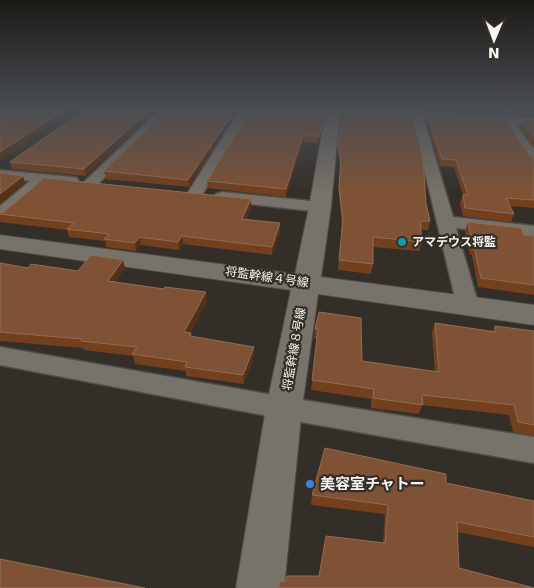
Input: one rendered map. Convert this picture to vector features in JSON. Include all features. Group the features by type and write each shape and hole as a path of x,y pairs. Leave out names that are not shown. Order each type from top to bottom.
{"street":[{"path":"91,183 138,137"},
{"path":"195,194 229,137"},
{"name":"将監幹線８号線","path":"260,588 284,408 332,137"},
{"path":"423,137 468,306"},
{"path":"519,137 534,159"},
{"path":"3,169 42,179 110,185"},
{"path":"0,215 42,179"},
{"path":"176,192 320,207"},
{"path":"447,222 534,231"},
{"name":"将監幹線４号線","path":"0,242 305,282 534,315"},
{"path":"0,356 284,408 534,450"}],"building":[{"path":"0,137 22,137 0,152"},
{"path":"45,137 119,137 84,169 10,162"},
{"path":"139,137 217,137 188,180 104,171"},
{"path":"233,137 302,137 286,189 207,181"},
{"path":"339,137 418,137 423,159 426,203 430,221 420,221 422,242 373,237 373,264 339,260 343,218 339,188 341,158 338,147"},
{"path":"435,137 517,137 530,156 534,157 534,200 506,198 514,214 465,208 463,195 468,195 456,160 442,159"},
{"path":"0,173 23,176 0,194"},
{"path":"44,178 251,199 242,219 280,223 272,247 182,236 178,242 139,237 135,243 104,239 109,234 67,229 74,223 0,214"},
{"path":"468,222 521,228 524,235 534,236 534,285 481,278"},
{"path":"91,255 123,260 108,281 164,289 165,287 206,292 184,332 191,333 190,336 254,347 243,375 185,367 187,362 132,354 137,347 81,341 82,339 0,332 0,263 28,268 31,264 78,271"},
{"path":"319,312 361,318 362,361 439,372 435,323 496,332 495,326 534,331 534,425 518,422 514,405 422,395 423,405 373,398 374,389 312,380 318,329 315,329"},
{"path":"325,448 446,474 446,483 534,501 534,537 457,522 459,568 534,588 279,588 279,582 286,581 287,576 319,576 326,536 385,543 388,505 312,495"},
{"path":"0,559 145,588 0,588"}],"place":[{"name":"アマデウス将監","path":"402,242"},
{"name":"美容室チャトー","path":"310,484"}]}
